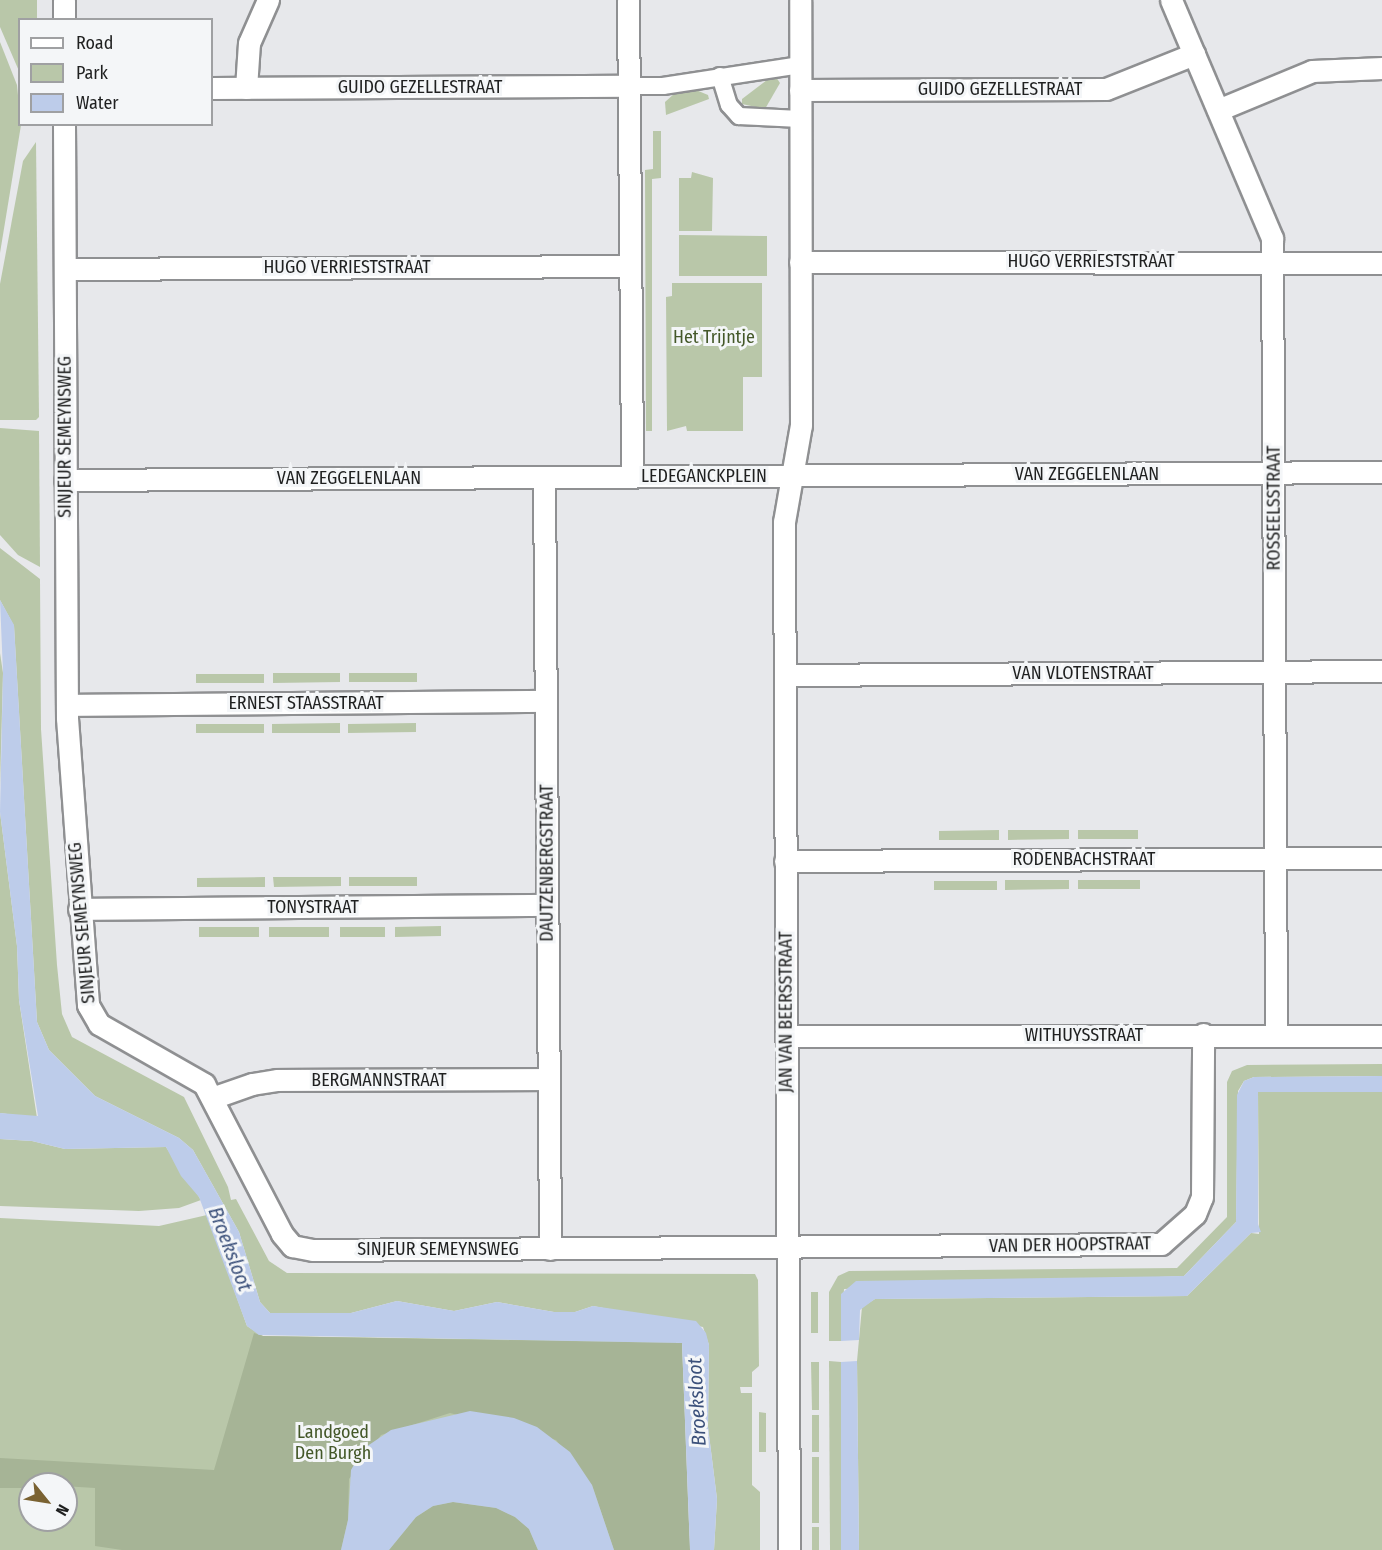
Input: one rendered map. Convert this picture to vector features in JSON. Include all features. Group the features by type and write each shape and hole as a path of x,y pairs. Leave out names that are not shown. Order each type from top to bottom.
{"street":[{"path":"63,0 64,18"},
{"path":"246,88 249,43 268,0"},
{"name":"LEDEGANCKPLEIN","path":"628,0 632,477 792,476 801,425 800,0"},
{"name":"ROSSEELSSTRAAT","path":"1171,0 1270,230 1274,473 1276,1036"},
{"name":"GUIDO GEZELLESTRAAT","path":"800,90 1106,89 1194,54"},
{"path":"628,86 663,86 800,65"},
{"path":"1218,110 1312,70 1382,68"},
{"path":"720,76 734,113 772,125 800,119"},
{"name":"GUIDO GEZELLESTRAAT","path":"213,88 628,86"},
{"name":"SINJEUR SEMEYNSWEG","path":"64,126 68,705 79,909 88,1005 94,1019 193,1075 212,1098 282,1234 295,1247 550,1249 787,1246"},
{"name":"HUGO VERRIESTSTRAAT","path":"800,262 1382,262"},
{"name":"HUGO VERRIESTSTRAAT","path":"65,270 630,266"},
{"name":"VAN ZEGGELENLAAN","path":"792,476 1382,472"},
{"name":"JAN VAN BEERSSTRAAT","path":"789,1550 784,522 792,476"},
{"name":"DAUTZENBERGSTRAAT","path":"544,477 550,1249"},
{"name":"VAN ZEGGELENLAAN","path":"65,480 632,477"},
{"name":"VAN VLOTENSTRAAT","path":"785,675 1382,671"},
{"name":"ERNEST STAASSTRAAT","path":"68,705 546,701"},
{"name":"RODENBACHSTRAAT","path":"785,861 1382,858"},
{"name":"TONYSTRAAT","path":"79,909 547,905"},
{"name":"WITHUYSSTRAAT","path":"786,1036 1203,1034 1382,1036"},
{"name":"VAN DER HOOPSTRAAT","path":"787,1246 1166,1242 1195,1214 1202,1197 1203,1034"},
{"name":"BERGMANNSTRAAT","path":"212,1098 252,1084 278,1080 548,1078"}],"green space":[{"path":"0,0 37,0 37,18 18,18 18,69 0,27"},
{"path":"0,42 17,85 18,126 21,126 0,253"},
{"path":"771,77 776,77 780,83 765,109 742,104 742,99"},
{"path":"684,85 708,95 709,99 666,115 665,102"},
{"path":"653,131 661,131 661,178 652,179 652,431 646,431 645,170 653,169"},
{"path":"36,142 39,417 36,420 0,420 0,284 23,161"},
{"path":"692,172 713,178 712,231 679,231 679,178 691,178"},
{"path":"679,235 767,236 767,276 679,276"},
{"name":"Het Trijntje","path":"672,283 762,283 762,377 743,377 743,431 687,431 686,426 667,431 666,297 672,296"},
{"path":"0,428 39,431 40,567 18,555 0,535"},
{"path":"0,548 40,579 41,729 57,965 62,1014 72,1037 184,1097 228,1187 231,1200 236,1199 269,1261 287,1273 755,1274 758,1280 759,1366 752,1372 752,1387 740,1387 741,1393 752,1393 752,1485 760,1492 760,1550 714,1550 717,1499 708,1427 709,1345 703,1327 593,1306 575,1312 554,1312 497,1302 454,1311 397,1301 351,1313 270,1313 260,1302 239,1232 193,1150 179,1138 95,1096 49,1050 37,1022 14,626 0,600"},
{"path":"0,653 3,673 0,787"},
{"path":"273,673 340,673 340,682 273,683"},
{"path":"349,673 417,673 417,682 349,682"},
{"path":"196,674 264,674 264,683 196,683"},
{"path":"340,723 340,733 272,733 272,724"},
{"path":"416,723 416,732 348,733 348,724"},
{"path":"196,724 264,724 264,733 196,733"},
{"path":"0,812 17,946 19,1000 37,1118 0,1113"},
{"path":"999,830 999,840 939,840 939,831"},
{"path":"1008,830 1069,830 1069,839 1008,840"},
{"path":"1078,830 1138,830 1138,839 1078,839"},
{"path":"265,877 265,887 197,887 197,878"},
{"path":"273,877 341,877 341,886 274,887"},
{"path":"349,877 417,877 417,886 349,886"},
{"path":"1005,880 1069,880 1069,889 1005,890"},
{"path":"1078,880 1140,880 1140,889 1078,889"},
{"path":"934,881 997,881 997,890 934,890"},
{"path":"441,926 441,936 395,937 395,927"},
{"path":"199,927 259,927 259,937 199,937"},
{"path":"269,927 329,927 329,937 269,937"},
{"path":"340,927 385,927 385,937 340,937"},
{"path":"1382,1064 1382,1076 1254,1077 1244,1081 1238,1091 1236,1222 1184,1276 844,1289 841,1341 829,1341 829,1292 838,1276 849,1271 1177,1268 1227,1217 1227,1082 1232,1071 1247,1065"},
{"path":"1258,1092 1382,1092 1382,1550 859,1550 857,1361 862,1307 875,1299 1187,1296 1251,1233 1259,1234"},
{"path":"0,1139 32,1141 65,1149 166,1147 201,1200 179,1208 139,1211 0,1206"},
{"name":"Landgoed Den Burgh","path":"207,1215 247,1326 263,1336 676,1342 690,1550 0,1550 0,1218 159,1226"},
{"path":"811,1292 818,1292 818,1333 811,1333"},
{"name":"Landgoed Den Burgh","path":"254,1333 263,1336 682,1343 690,1550 614,1550 592,1485 556,1440 450,1413 381,1435 349,1479 348,1520 341,1550 122,1550 95,1546 95,1488 78,1487 78,1472 18,1472 18,1488 0,1488 0,1458 214,1470"},
{"path":"829,1361 841,1362 841,1550 830,1550"},
{"path":"811,1362 819,1362 819,1410 812,1410"},
{"path":"759,1412 766,1413 766,1452 759,1452"},
{"path":"812,1415 819,1415 819,1452 812,1452"},
{"path":"812,1457 819,1457 819,1523 812,1523"},
{"path":"453,1502 497,1508 515,1517 529,1529 538,1550 389,1550 416,1517 433,1506"},
{"path":"812,1527 819,1527 819,1550 812,1550"}],"water":[{"name":"Broeksloot","path":"0,600 14,625 37,1022 49,1050 95,1096 179,1138 193,1150 239,1232 260,1302 270,1313 351,1313 397,1301 454,1311 497,1302 554,1312 575,1312 593,1306 696,1321 706,1333 709,1345 708,1427 717,1499 714,1550 690,1550 682,1343 259,1335 247,1326 199,1197 181,1176 166,1147 65,1149 32,1141 0,1139 0,1113 38,1116 19,1000 17,946 0,812 3,673"},
{"path":"1382,1076 1382,1092 1258,1092 1258,1224 1261,1232 1251,1233 1187,1296 875,1299 860,1310 859,1340 841,1341 841,1294 856,1281 1184,1276 1236,1222 1237,1095 1244,1081 1254,1077"},
{"path":"857,1361 859,1550 841,1550 841,1362"},
{"path":"470,1411 514,1418 537,1427 570,1452 592,1485 614,1550 538,1550 529,1529 515,1517 496,1508 453,1502 433,1506 416,1517 389,1550 341,1550 348,1520 351,1470 363,1449 391,1430"}]}
